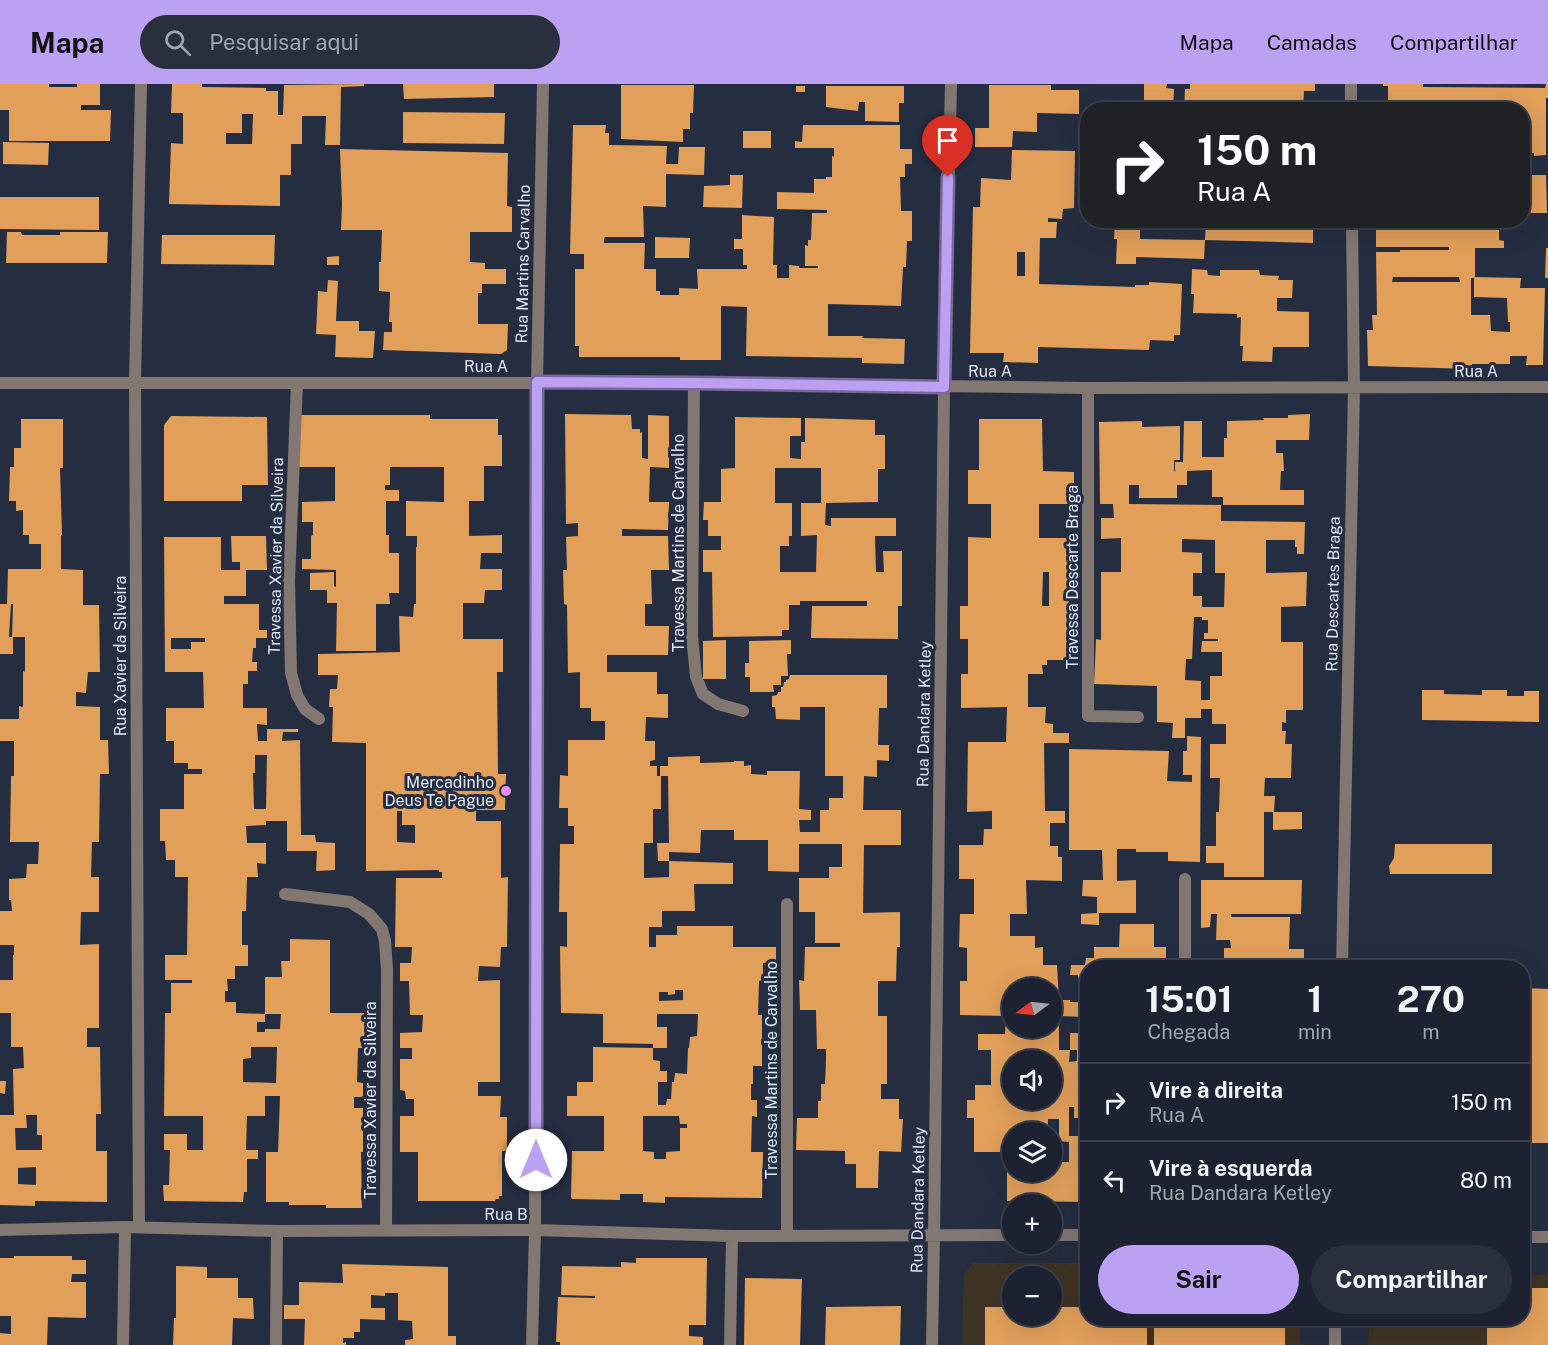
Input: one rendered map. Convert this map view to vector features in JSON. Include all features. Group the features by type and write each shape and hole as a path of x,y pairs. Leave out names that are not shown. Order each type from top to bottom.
{"street":[{"name":"Rua Xavier da Silveira","path":"139,1227 135,383 141,84"},
{"name":"Rua Martins Carvalho","path":"532,1345 535,1230 537,382 543,84"},
{"name":"Rua Dandara Ketley","path":"932,1345 944,387 951,84"},
{"path":"1351,84 1351,102"},
{"name":"Rua Descartes Braga","path":"1342,960 1354,389 1352,228"},
{"name":"Rua A","path":"0,383 537,382 1354,389 1548,387"},
{"name":"Travessa Xavier da Silveira","path":"297,383 289,581 291,673 297,695 305,709 319,719"},
{"name":"Travessa Martins de Carvalho","path":"694,383 692,636 696,677 703,694 717,704 743,711"},
{"name":"Travessa Descarte Braga","path":"1088,388 1088,716 1138,717"},
{"path":"1185,879 1185,960"},
{"name":"Travessa Xavier da Silveira","path":"285,894 350,902 369,914 382,929 387,970 386,1230"},
{"name":"Travessa Martins de Carvalho","path":"787,904 787,1235"},
{"path":"123,1345 125,1227"},
{"name":"Rua B","path":"0,1230 139,1227 277,1231 535,1230 732,1236 1002,1235"},
{"path":"276,1345 277,1231"},
{"path":"1062,1235 1080,1235"},
{"path":"730,1345 732,1236"},
{"path":"1530,1237 1548,1237"},
{"path":"1335,1326 1335,1345"}],"shaded area":[{"path":"973,1263 1080,1263 1080,1326 1301,1326 1300,1345 962,1345 964,1275"},
{"path":"1530,1274 1548,1275 1548,1345 1368,1345 1369,1326 1530,1326"}],"building":[{"path":"0,84 49,84 49,87 77,87 77,84 100,84 100,105 81,105 81,110 111,110 110,141 9,141 9,110 0,110"},
{"path":"172,84 266,88 266,91 278,91 278,115 283,115 284,85 364,84 364,86 341,87 340,145 325,145 326,116 302,116 302,144 291,144 291,175 280,175 280,206 169,204 171,143 183,144 183,113 171,113","holes":["242,114 253,114 252,144 226,144 226,133 242,133"]},
{"path":"403,84 494,84 494,97 404,99"},
{"path":"1144,84 1167,84 1166,88 1174,89 1173,102 1144,102"},
{"path":"1190,84 1315,84 1315,91 1304,91 1303,102 1184,102 1185,89 1190,89"},
{"path":"1383,84 1423,84 1423,87 1545,88 1548,84 1546,155 1534,156 1534,153 1530,153 1530,102 1388,102 1388,86 1383,86"},
{"path":"621,85 694,85 690,129 683,129 683,142 621,139"},
{"path":"989,85 1051,85 1051,90 1079,90 1079,114 1037,113 1037,132 1013,131 1012,147 975,147 975,128 989,128"},
{"path":"796,86 805,86 805,92 796,92"},
{"path":"826,86 904,86 904,103 899,103 899,122 865,121 865,102 859,102 858,111 826,107"},
{"path":"403,112 505,113 504,144 403,143"},
{"path":"573,125 606,125 605,133 609,133 609,145 667,146 666,164 678,164 679,147 705,147 704,175 666,174 666,207 643,206 644,237 605,237 604,239 604,243 645,243 644,269 656,269 656,291 660,291 660,295 679,295 679,288 698,289 697,269 747,269 747,265 743,265 743,249 734,249 734,239 742,239 742,215 774,217 773,265 777,265 777,278 789,278 789,265 799,266 799,268 818,268 818,266 805,266 805,245 808,246 808,240 811,240 812,213 827,213 827,210 777,209 777,192 814,193 814,179 832,177 834,148 795,148 795,141 802,142 803,125 900,125 900,149 912,149 912,164 905,164 905,177 900,177 901,211 912,211 912,241 907,241 901,306 828,304 828,336 905,339 904,364 862,363 862,358 746,356 747,307 721,306 721,360 680,360 680,357 579,357 579,346 575,346 575,269 584,269 584,254 570,254"},
{"path":"743,131 771,131 771,148 743,148"},
{"path":"3,142 49,143 48,165 3,164"},
{"path":"340,149 508,153 507,206 512,207 512,232 470,232 470,262 485,263 485,269 506,269 506,284 482,284 482,293 478,293 478,324 508,324 507,350 501,354 383,350 384,332 392,332 392,322 389,322 390,292 379,291 382,230 341,230"},
{"path":"1012,150 1075,151 1074,208 1063,209 1062,219 1048,218 1048,222 1057,222 1056,238 1040,238 1039,284 1135,287 1135,285 1149,285 1149,282 1182,284 1180,335 1174,335 1174,341 1150,340 1149,350 1038,347 1038,363 1003,362 1004,353 970,353 973,207 980,207 981,178 1011,180","holes":["1017,252 1025,252 1025,276 1017,276"]},
{"path":"730,175 743,175 742,208 703,207 704,186 730,185"},
{"path":"1530,175 1546,175 1547,213 1530,213"},
{"path":"0,197 99,197 99,230 0,229"},
{"path":"1115,228 1140,228 1140,239 1205,240 1204,259 1136,257 1136,264 1116,264 1117,239 1114,239"},
{"path":"1206,228 1313,228 1313,243 1205,240"},
{"path":"1376,228 1499,228 1499,240 1504,241 1504,248 1475,248 1475,277 1521,278 1520,288 1545,288 1543,365 1526,365 1527,356 1510,356 1510,364 1472,364 1472,369 1368,366 1367,330 1373,330 1372,315 1377,315 1376,252 1449,250 1449,247 1376,247","holes":["1393,277 1459,277 1460,282 1392,282","1471,278 1474,278 1474,297 1507,298 1510,332 1491,331 1490,315 1471,315"]},
{"path":"7,232 21,232 22,235 60,235 60,232 108,232 107,263 6,263"},
{"path":"162,235 275,235 274,265 161,264"},
{"path":"655,237 690,238 689,258 655,258"},
{"path":"1546,248 1548,248 1548,278 1545,278"},
{"path":"339,256 339,265 327,265 327,257"},
{"path":"1192,269 1207,270 1208,275 1220,276 1220,270 1259,270 1260,275 1279,276 1278,280 1293,280 1292,298 1277,298 1277,311 1309,312 1309,347 1273,347 1272,362 1242,361 1241,317 1237,318 1237,314 1193,313"},
{"path":"328,280 338,281 336,321 359,321 359,331 375,331 373,358 335,357 336,335 316,334 318,291 327,292"},
{"path":"565,414 631,415 632,429 640,429 640,433 642,432 642,458 648,459 648,415 669,416 669,468 650,467 649,502 669,502 668,530 622,529 622,536 668,536 669,570 651,570 652,604 645,604 645,626 669,626 668,655 607,655 607,672 657,672 657,694 668,694 668,718 646,717 645,741 655,741 655,760 650,761 650,766 657,766 657,776 660,776 660,766 668,766 668,757 700,756 700,763 744,761 744,766 751,765 751,774 767,775 767,771 800,771 799,809 811,810 811,820 799,820 800,832 820,832 820,810 829,810 829,798 843,798 843,776 825,776 825,707 800,707 800,720 776,719 775,707 772,707 772,696 781,692 781,687 790,675 887,675 887,708 879,708 878,745 889,745 889,761 877,760 877,777 864,776 863,810 901,810 901,845 864,845 863,913 900,912 900,947 897,947 896,981 878,981 878,1016 887,1016 887,1084 881,1084 881,1099 899,1099 899,1119 903,1119 901,1152 879,1151 878,1188 856,1188 856,1164 845,1164 845,1151 796,1150 797,1118 818,1118 821,1084 825,1084 826,1049 817,1049 816,1010 800,1010 799,980 804,981 805,947 840,947 840,943 815,943 815,912 799,912 799,878 829,878 829,867 842,867 842,844 799,844 799,872 768,871 768,840 734,840 734,830 701,830 700,853 669,852 669,861 733,863 733,884 694,884 695,911 662,911 662,927 649,927 649,947 656,947 656,935 677,935 677,926 733,926 733,947 776,947 776,962 763,963 763,980 759,981 758,1015 762,1015 762,1066 753,1066 753,1084 751,1084 751,1100 757,1100 757,1117 752,1116 751,1152 763,1152 762,1198 665,1197 665,1203 643,1202 643,1194 620,1194 620,1200 572,1199 571,1197 572,1151 604,1151 604,1116 567,1116 567,1096 577,1096 577,1082 593,1082 593,1047 653,1048 653,1044 603,1043 603,1014 561,1013 560,946 567,947 567,912 559,912 560,844 574,844 574,826 568,826 568,808 559,808 560,775 568,776 568,740 605,740 605,721 591,721 591,708 580,708 580,672 568,673 567,605 564,604 563,570 567,570 566,537 578,536 578,523 566,524","holes":["661,776 668,776 669,843 657,843 658,861 669,861 669,877 644,878 644,843 653,843 653,809 661,809","675,990 683,990 683,1000 659,1001 659,992 668,992 668,995 675,994","657,1014 698,1014 697,1036 690,1037 687,1074 675,1073 671,1099 667,1099 666,1105 658,1105 658,1082 667,1082 667,1071 660,1071 660,1061 653,1060 653,1048 667,1048 667,1027 657,1027","643,1116 679,1116 680,1124 687,1124 687,1128 680,1128 680,1151 666,1152 666,1159 654,1159 654,1152 643,1151"]},
{"path":"1310,414 1309,440 1276,440 1276,453 1283,453 1284,471 1281,471 1280,490 1304,490 1304,505 1223,505 1223,497 1212,497 1212,470 1187,471 1187,485 1177,485 1177,498 1139,498 1139,485 1129,485 1129,504 1221,505 1221,521 1305,522 1304,554 1297,554 1295,540 1266,540 1266,573 1307,572 1306,606 1281,607 1281,642 1303,642 1303,710 1286,710 1286,723 1282,722 1282,731 1286,731 1285,744 1292,744 1291,778 1265,778 1264,796 1275,796 1274,812 1264,812 1264,877 1224,877 1224,863 1206,863 1206,846 1216,846 1216,812 1219,812 1220,778 1210,778 1210,744 1226,744 1226,724 1212,724 1212,709 1201,709 1201,718 1185,718 1185,738 1172,738 1173,723 1157,722 1157,686 1094,684 1096,639 1101,640 1101,572 1121,572 1121,538 1101,539 1101,518 1114,518 1113,504 1100,504 1099,422 1142,421 1142,427 1180,426 1180,460 1174,460 1175,472 1175,462 1183,462 1184,421 1202,421 1202,457 1224,457 1227,421 1288,418 1288,415","holes":["1182,539 1215,540 1215,573 1225,573 1224,607 1202,607 1202,596 1193,596 1193,573 1202,573 1202,553 1182,552","1194,617 1208,620 1208,633 1204,633 1204,639 1218,639 1218,641 1202,641 1201,652 1222,652 1222,676 1210,676 1210,700 1201,700 1201,681 1185,680 1186,659 1192,659"]},
{"path":"297,415 430,415 430,419 498,419 498,435 502,435 502,466 484,466 484,501 469,501 469,536 502,535 502,553 481,553 480,569 502,569 502,590 485,590 484,603 463,603 463,639 503,639 503,672 497,672 498,774 506,774 505,810 476,810 476,821 501,821 501,878 508,877 507,947 501,947 500,967 479,966 478,981 500,980 500,1082 478,1082 478,1096 501,1096 500,1117 507,1117 507,1151 502,1151 502,1196 495,1201 418,1201 418,1152 400,1152 400,1116 414,1116 414,1099 406,1099 405,1091 400,1090 400,1059 412,1059 412,1048 400,1048 400,1033 422,1032 423,1015 410,1015 409,981 400,981 400,963 411,963 412,947 395,947 396,878 442,878 442,872 439,870 366,871 366,743 332,742 333,707 329,707 330,689 337,689 338,675 318,675 318,654 400,652 399,616 413,617 414,604 416,604 417,536 406,536 406,501 444,502 444,467 390,467 390,485 385,485 385,490 399,490 399,501 386,501 386,535 389,535 389,553 399,553 399,593 389,593 390,604 376,604 376,651 336,651 337,603 327,603 327,590 310,590 310,573 334,572 334,586 336,587 336,570 302,569 302,559 311,559 313,522 302,522 302,502 335,501 335,467 298,467","holes":["397,811 402,811 402,825 415,825 415,843 397,842"]},
{"path":"171,416 267,417 268,485 242,485 242,501 164,501 164,425"},
{"path":"735,417 801,418 801,436 790,436 790,458 801,459 801,442 805,442 805,418 875,420 875,435 885,435 885,469 878,469 878,502 826,503 825,525 831,526 831,518 896,518 896,536 875,536 876,572 884,572 883,551 902,551 902,606 898,606 898,639 811,638 812,606 867,606 867,601 800,601 800,605 789,605 789,630 782,630 782,636 713,637 712,572 703,572 703,550 721,550 721,536 708,536 708,520 703,520 704,502 721,502 721,469 735,468","holes":["775,468 821,468 821,503 801,503 801,536 817,535 816,572 780,572 780,546 789,546 789,536 792,536 792,503 775,503"]},
{"path":"21,419 63,419 63,468 60,468 61,569 83,570 83,605 99,605 100,672 88,672 86,693 76,692 76,706 100,707 100,740 108,740 109,774 100,774 99,842 92,842 91,877 99,877 99,912 81,912 80,945 99,944 99,1028 87,1028 87,1047 100,1047 101,1114 96,1114 96,1151 107,1151 107,1202 35,1201 35,1206 0,1205 0,1115 14,1115 13,1069 24,1068 23,1047 11,1047 11,1013 0,1013 0,980 13,980 14,945 0,945 0,911 12,911 11,900 9,900 9,879 26,878 27,864 38,864 39,842 10,842 14,741 0,741 0,719 19,719 19,706 23,707 23,671 25,672 25,637 13,637 13,654 0,654 0,604 7,604 8,569 41,569 41,544 29,544 29,535 23,535 23,510 16,511 16,501 9,501 10,467 14,467 14,448 21,448","holes":["11,604 13,604 12,637 9,637","26,1115 37,1115 37,1135 42,1135 42,1150 16,1150 15,1128 27,1128","36,1167 36,1185 18,1184 18,1168"]},
{"path":"979,419 1042,419 1043,471 1074,472 1074,504 1039,504 1039,538 1069,538 1067,639 1069,639 1069,660 1047,660 1047,665 1042,665 1043,674 1028,674 1028,707 1046,707 1045,723 1053,724 1053,733 1069,733 1069,743 1044,743 1045,811 1065,811 1065,823 1050,823 1050,846 1058,846 1058,857 1062,857 1062,881 1026,880 1027,914 1010,914 1010,936 1035,936 1035,948 1043,947 1043,965 1057,965 1058,978 1002,978 1002,1016 960,1015 960,981 967,981 967,948 959,947 960,914 974,914 974,879 959,879 959,845 983,845 984,829 992,829 992,811 967,812 968,742 1006,742 1007,707 961,708 961,674 968,674 968,639 960,639 960,606 968,606 968,537 991,538 991,504 968,504 968,470 979,470","holes":["1043,572 1049,572 1049,606 1042,606"]},
{"path":"231,536 266,536 267,570 246,570 246,596 224,596 224,604 259,604 259,630 267,630 267,638 256,638 252,662 257,662 257,671 248,671 248,684 243,684 243,708 267,708 267,725 257,724 258,741 267,741 267,729 298,729 298,732 283,732 282,741 300,740 301,835 315,835 316,842 335,843 335,870 316,871 317,851 287,851 287,821 266,821 266,825 246,826 247,843 266,843 266,864 257,863 258,877 247,877 246,911 242,911 242,945 248,945 248,966 235,966 235,979 227,979 228,991 225,991 225,1002 236,1002 236,1013 265,1014 265,977 282,977 281,961 290,961 290,939 330,940 330,1013 367,1013 367,1048 358,1048 357,1082 363,1083 363,1097 354,1097 354,1108 363,1108 362,1208 326,1208 326,1205 289,1205 289,1202 266,1202 266,1152 278,1152 280,1096 265,1096 265,1116 247,1116 246,1150 258,1150 258,1159 247,1159 247,1192 244,1192 243,1202 164,1201 163,1185 169,1185 170,1150 164,1150 164,1134 187,1134 187,1150 203,1150 203,1116 164,1116 165,1013 171,1013 171,983 192,983 192,980 165,980 165,955 187,955 188,877 175,877 175,860 166,860 165,841 160,841 160,809 184,809 184,774 202,774 202,769 188,769 188,763 174,763 174,741 166,741 166,708 204,708 203,672 165,672 164,537 221,537 221,570 240,570 240,562 232,562","holes":["171,638 205,638 205,642 191,642 191,649 171,649","255,755 267,755 266,809 254,809 253,773 255,773","265,1014 281,1014 280,1029 265,1029 265,1032 257,1032 257,1022 265,1022","251,1047 277,1047 276,1083 243,1082 243,1059 251,1058"]},
{"path":"726,640 726,679 703,679 703,641"},
{"path":"791,640 791,654 787,654 788,676 781,676 781,685 773,685 774,692 750,692 750,677 745,677 745,663 749,663 749,641"},
{"path":"1422,690 1444,690 1444,694 1482,695 1482,690 1507,690 1507,696 1524,696 1524,691 1539,691 1539,722 1422,720"},
{"path":"1187,736 1201,737 1200,862 1168,861 1168,852 1136,852 1136,849 1117,849 1117,881 1136,880 1136,913 1099,913 1099,925 1081,924 1081,914 1097,913 1097,897 1082,896 1083,880 1103,880 1102,850 1069,850 1069,749 1169,751 1167,781 1192,782 1192,775 1183,775 1183,751 1187,751"},
{"path":"1273,812 1302,812 1302,829 1273,830"},
{"path":"1395,844 1492,844 1492,874 1390,874 1389,866 1394,858"},
{"path":"1201,880 1302,880 1301,914 1231,914 1231,917 1290,917 1289,949 1304,949 1304,960 1224,960 1224,948 1231,948 1230,940 1216,940 1217,914 1211,914 1210,927 1201,928"},
{"path":"1120,924 1154,924 1154,947 1166,947 1166,960 1086,960 1086,958 1094,958 1094,947 1119,947"},
{"path":"1071,965 1080,965 1080,982 1078,975 1070,975"},
{"path":"1530,988 1548,989 1548,1143 1530,1143"},
{"path":"1062,1000 1080,1002 1080,1017 1062,1016"},
{"path":"1070,1033 1080,1033 1080,1118 1074,1118 1074,1107 1069,1107 1069,1136 1080,1136 1080,1202 1062,1202 1062,1194 1007,1194 1007,1182 1062,1182 1062,1162 1069,1162 1069,1142 1062,1141 1062,1122 1059,1122 1059,1119 1048,1119 1048,1122 1002,1122 1002,1152 974,1152 974,1118 967,1118 967,1100 975,1100 975,1085 991,1085 991,1050 978,1050 978,1034 1002,1034 1002,1038 1059,1038 1059,1050 1002,1050 1002,1110 1062,1110 1062,1050 1070,1050","holes":["1070,1050 1077,1050 1077,1061 1069,1062"]},
{"path":"0,1081 6,1081 5,1094 0,1093"},
{"path":"14,1256 72,1256 72,1260 86,1260 86,1274 72,1274 71,1282 86,1282 86,1318 48,1317 47,1345 0,1345 0,1333 11,1334 11,1316 0,1316 0,1258 14,1258"},
{"path":"636,1258 707,1258 706,1325 689,1325 689,1336 703,1337 703,1345 560,1345 560,1342 556,1342 558,1297 595,1298 595,1296 561,1295 562,1266 621,1267 621,1262 636,1263"},
{"path":"342,1264 448,1267 448,1336 456,1336 456,1345 405,1345 405,1340 413,1339 412,1321 398,1320 398,1293 385,1293 385,1296 371,1295 371,1308 385,1308 385,1320 360,1319 360,1332 354,1332 354,1338 343,1338 343,1343 346,1342 346,1345 304,1345 305,1319 284,1319 284,1305 299,1305 299,1282 343,1283"},
{"path":"176,1266 207,1267 207,1278 238,1278 238,1298 253,1298 254,1319 233,1318 232,1345 173,1345 174,1318 176,1318"},
{"path":"745,1278 802,1279 800,1345 744,1345"},
{"path":"1530,1288 1548,1288 1548,1345 1487,1345 1487,1326 1530,1326"},
{"path":"901,1306 900,1345 825,1345 826,1307"},
{"path":"985,1307 1002,1307 1002,1326 1062,1326 1062,1307 1080,1307 1080,1326 1147,1326 1147,1345 985,1345"},
{"path":"1154,1326 1285,1326 1285,1345 1154,1345"}],"place":[{"name":"Mercadinho Deus Te Pague","path":"506,791"}],"route":[{"path":"536,1160 537,382 944,387 948,177"}]}
